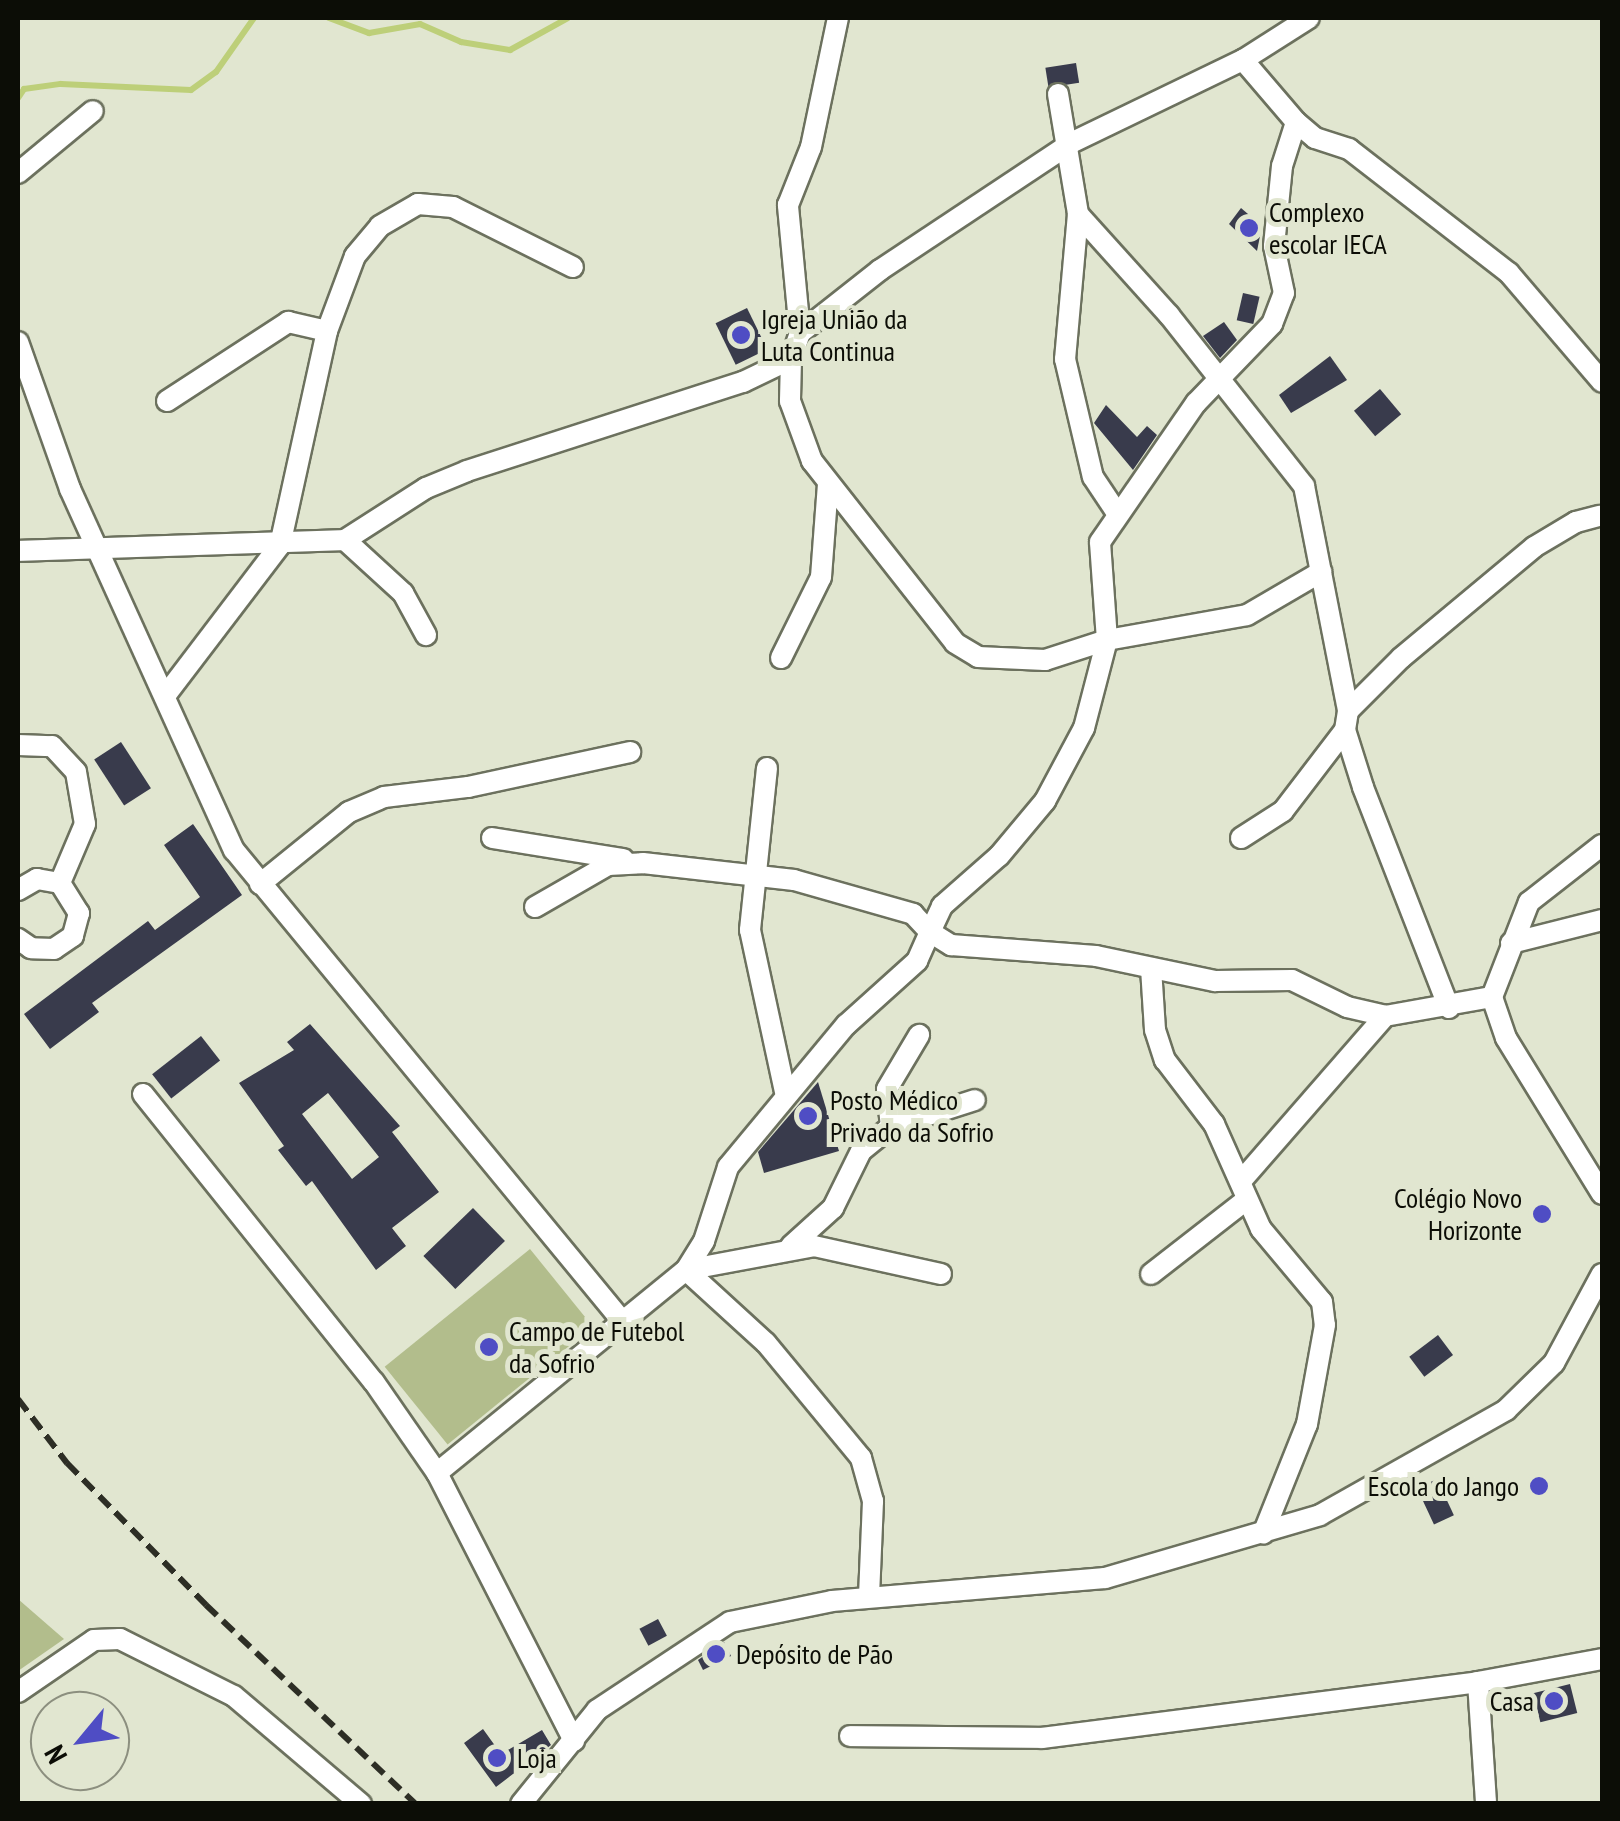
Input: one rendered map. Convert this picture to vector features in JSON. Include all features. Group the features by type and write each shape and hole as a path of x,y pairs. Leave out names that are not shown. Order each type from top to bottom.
{"street":[{"path":"838,18 811,147 788,205 800,333 791,359 790,401 812,461 955,643 978,657 1044,660 1107,640 1247,615 1321,572"},
{"path":"800,333 880,270 1071,143 1243,60 1309,18"},
{"path":"1243,60 1296,122 1315,138 1349,148 1509,274 1602,382"},
{"path":"1058,94 1071,143 1078,214 1065,359 1093,477 1118,513"},
{"path":"18,173 94,111"},
{"path":"437,1473 686,1270 704,1241 728,1167 846,1025 917,960 942,906 999,856 1044,801 1084,728 1107,640 1100,542 1216,381 1272,324 1284,294 1274,246 1282,166 1296,122"},
{"path":"165,696 280,545 327,331 355,256 380,226 418,204 453,207 573,267"},
{"path":"1078,214 1169,315 1216,381 1304,486 1347,720 1449,1008"},
{"path":"167,401 288,322 327,331"},
{"path":"18,342 98,550 212,810 260,884 623,1322"},
{"path":"18,551 345,540 426,488 467,471 706,396 791,359"},
{"path":"781,658 821,577 828,483"},
{"path":"1241,838 1283,811 1347,720 1360,694 1521,557 1576,522 1602,516"},
{"path":"345,540 403,593 426,634"},
{"path":"18,745 52,746 76,772 86,824 60,883"},
{"path":"260,884 348,812 384,797 468,787 630,752"},
{"path":"766,768 752,877 750,930 786,1096"},
{"path":"492,838 643,863 794,880 913,914 930,932 951,945 1096,956 1215,981 1292,980 1347,1007 1385,1016 1492,998"},
{"path":"1602,845 1529,902 1492,998 1506,1038 1602,1194"},
{"path":"535,907 608,865 643,863"},
{"path":"18,890 37,879 60,883 79,912 72,936 42,950 18,939"},
{"path":"1511,942 1602,920"},
{"path":"1151,968 1156,1030 1165,1060 1214,1124 1260,1228 1310,1281 1325,1324 1307,1424 1263,1534"},
{"path":"1151,1274 1244,1190 1385,1016"},
{"path":"891,1127 887,1089 919,1036"},
{"path":"143,1094 374,1382 437,1473 574,1741"},
{"path":"788,1248 833,1208 860,1151 891,1127 975,1100"},
{"path":"686,1270 814,1246 941,1274"},
{"path":"686,1270 766,1343 861,1458 874,1502 869,1597"},
{"path":"521,1804 574,1741 630,1684 730,1622 792,1606 869,1597 928,1598 1105,1578 1263,1534 1363,1493 1506,1410 1554,1363 1602,1274"},
{"path":"18,1692 94,1640 120,1639 234,1696 361,1804"},
{"path":"850,1736 1042,1738 1478,1682 1602,1659"},
{"path":"1478,1682 1486,1804"}],"green space":[{"name":"Campo de Futebol da Sofrio","path":"530,1249 593,1327 448,1444 385,1367"},
{"path":"18,1599 64,1639 18,1671"}],"building":[{"path":"1076,63 1079,83 1049,88 1045,68"},
{"name":"Complexo escolar IECA","path":"1241,208 1262,226 1257,251 1229,224"},
{"path":"1243,293 1260,297 1253,324 1237,320"},
{"name":"Igreja União da Luta Continua","path":"747,308 767,349 736,365 716,323"},
{"path":"1224,322 1237,340 1220,358 1203,336"},
{"path":"1330,356 1347,380 1291,413 1279,395"},
{"path":"1380,389 1401,414 1375,436 1354,411"},
{"path":"1106,405 1137,437 1147,426 1157,435 1133,470 1094,423"},
{"path":"121,742 151,788 124,806 94,759"},
{"path":"193,824 242,895 92,1003 99,1012 50,1049 24,1014 148,921 155,930 200,897 164,845"},
{"path":"310,1024 400,1126 392,1132 439,1192 392,1228 406,1246 376,1270 312,1181 306,1186 278,1150 284,1146 239,1083 294,1050 287,1042","holes":["328,1093 379,1157 352,1179 302,1114"]},
{"path":"201,1036 220,1060 171,1099 152,1074"},
{"name":"Posto Médico Privado da Sofrio","path":"818,1082 839,1151 764,1173 758,1152"},
{"path":"473,1208 505,1241 455,1289 423,1256"},
{"path":"1438,1335 1453,1355 1424,1377 1409,1357"},
{"path":"1437,1479 1454,1515 1434,1525 1417,1488"},
{"path":"658,1619 667,1636 648,1646 639,1629"},
{"path":"724,1642 731,1656 703,1670 698,1660"},
{"name":"Casa","path":"1570,1684 1577,1713 1540,1722 1533,1693"},
{"path":"483,1729 501,1754 542,1730 551,1745 496,1787 464,1743"}],"waterway":[{"path":"18,98 24,89 61,84 191,90 216,72 254,18"},
{"path":"329,18 369,33 420,24 461,42 510,50 568,18"}],"railway":[{"path":"18,1399 67,1463 206,1605 416,1804"}],"place":[{"name":"Complexo escolar IECA","path":"1249,228"},
{"name":"Igreja União da Luta Continua","path":"741,335"},
{"name":"Posto Médico Privado da Sofrio","path":"808,1116"},
{"name":"Colégio Novo Horizonte","path":"1542,1214"},
{"name":"Campo de Futebol da Sofrio","path":"489,1347"},
{"name":"Escola do Jango","path":"1539,1486"},
{"name":"Depósito de Pão","path":"716,1654"},
{"name":"Casa","path":"1554,1701"},
{"name":"Loja","path":"497,1758"}]}
